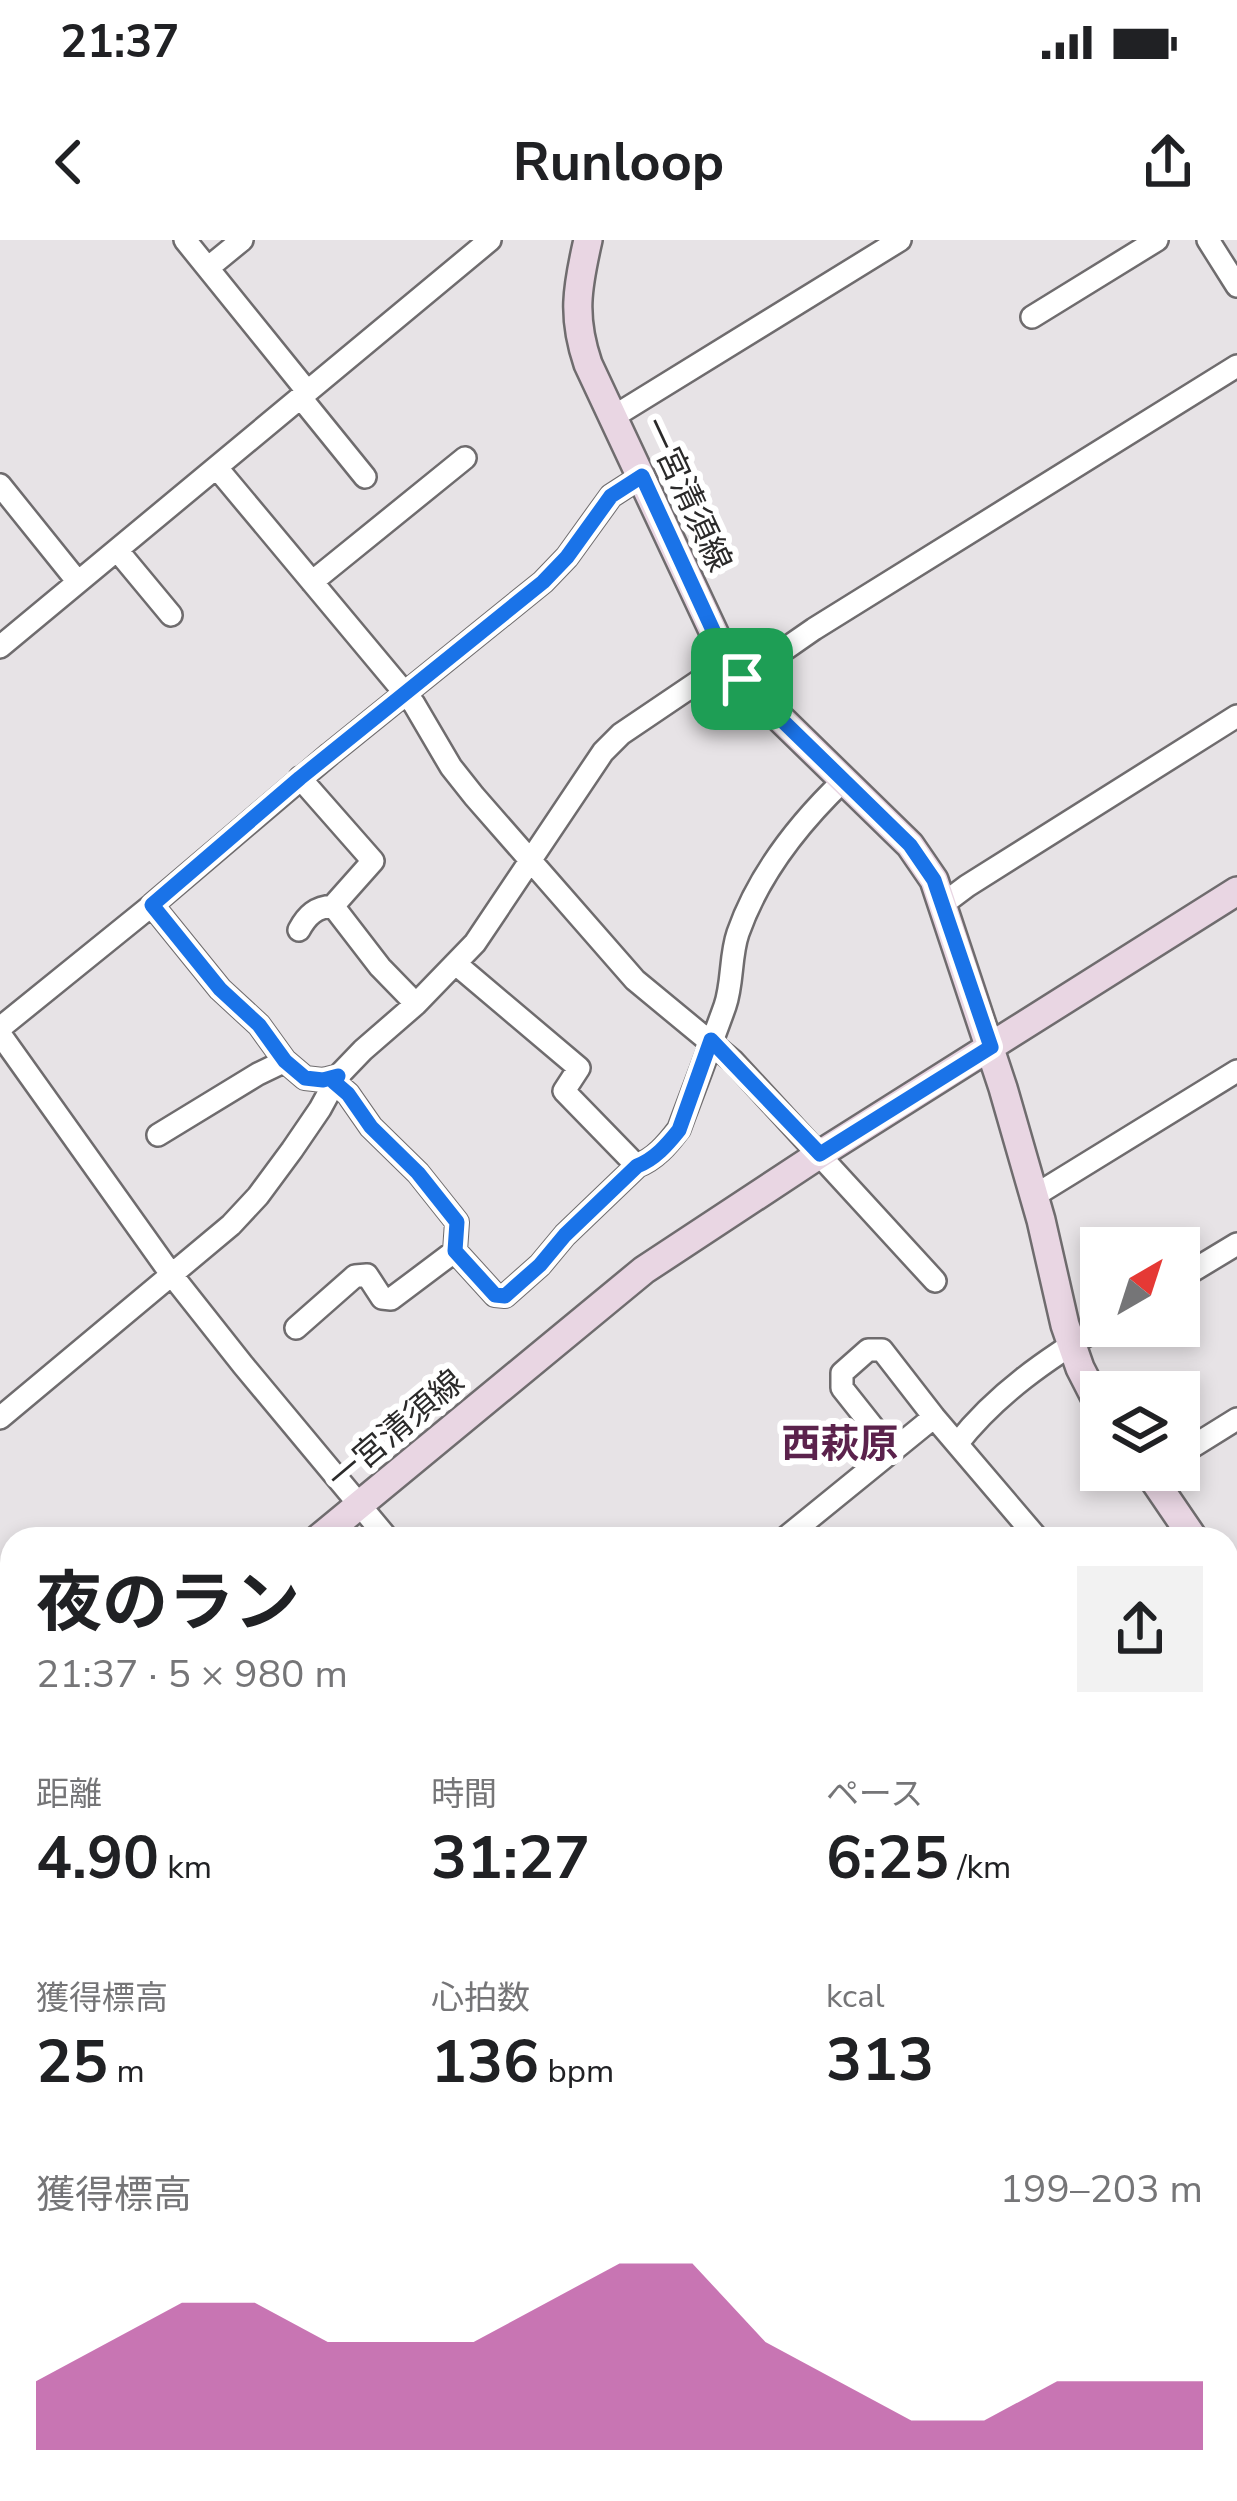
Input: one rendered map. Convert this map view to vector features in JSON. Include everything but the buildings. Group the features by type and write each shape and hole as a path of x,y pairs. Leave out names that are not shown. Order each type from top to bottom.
{"main road":[{"name":"一宮清須線","path":"589,240 577,302 578,332 588,364 697,599 736,670 910,845 934,880 991,1047 1072,1344 1084,1371"},
{"path":"991,1047 1237,891"},
{"name":"一宮清須線","path":"332,1527 644,1270 991,1047"},
{"path":"1163,1491 1187,1527"}],"street":[{"path":"185,240 365,477"},
{"path":"209,267 242,240"},
{"path":"0,647 490,240"},
{"path":"613,417 900,240"},
{"path":"1032,317 1157,240"},
{"path":"1208,240 1237,286"},
{"path":"0,1418 231,1225 258,1196 336,1079 476,943 603,752 621,734 814,629 1237,366"},
{"path":"311,582 465,458"},
{"path":"217,468 405,695 462,782 635,980 711,1040 934,1281"},
{"path":"378,1527 171,1274 0,1031 300,778 543,582 611,496 642,476"},
{"path":"0,485 78,582"},
{"path":"117,550 171,615"},
{"path":"944,904 1237,716"},
{"path":"298,930 310,914 334,906 373,861 300,778"},
{"path":"336,1079 371,1127 418,1173 457,1222 455,1251 495,1295 505,1296 679,1130 727,1002 737,937 755,895 809,814 844,780"},
{"path":"152,905 285,1061 305,1078 336,1079"},
{"path":"334,906 380,968 416,1004"},
{"path":"456,964 579,1068 564,1091 637,1166"},
{"path":"158,1136 285,1061"},
{"path":"1034,1196 1237,1071"},
{"path":"1200,1266 1237,1244"},
{"path":"296,1328 355,1276 367,1275 382,1298 391,1299 455,1251"},
{"path":"957,1444 998,1400 1080,1339"},
{"path":"892,1451 842,1388 842,1373 868,1350 882,1351 1029,1527"},
{"path":"799,1527 934,1417"},
{"path":"1200,1442 1237,1419"}],"district":[{"name":"西萩原","path":"840,1443"}],"route":[{"path":"642,476 723,652 742,679 910,845 934,880 991,1047 820,1154 711,1040 679,1130 565,1235 519,1285 505,1296 495,1295 455,1251 457,1222 334,1082 338,1076 305,1078 285,1061 152,905 300,778 543,582 611,496 642,476"}]}
